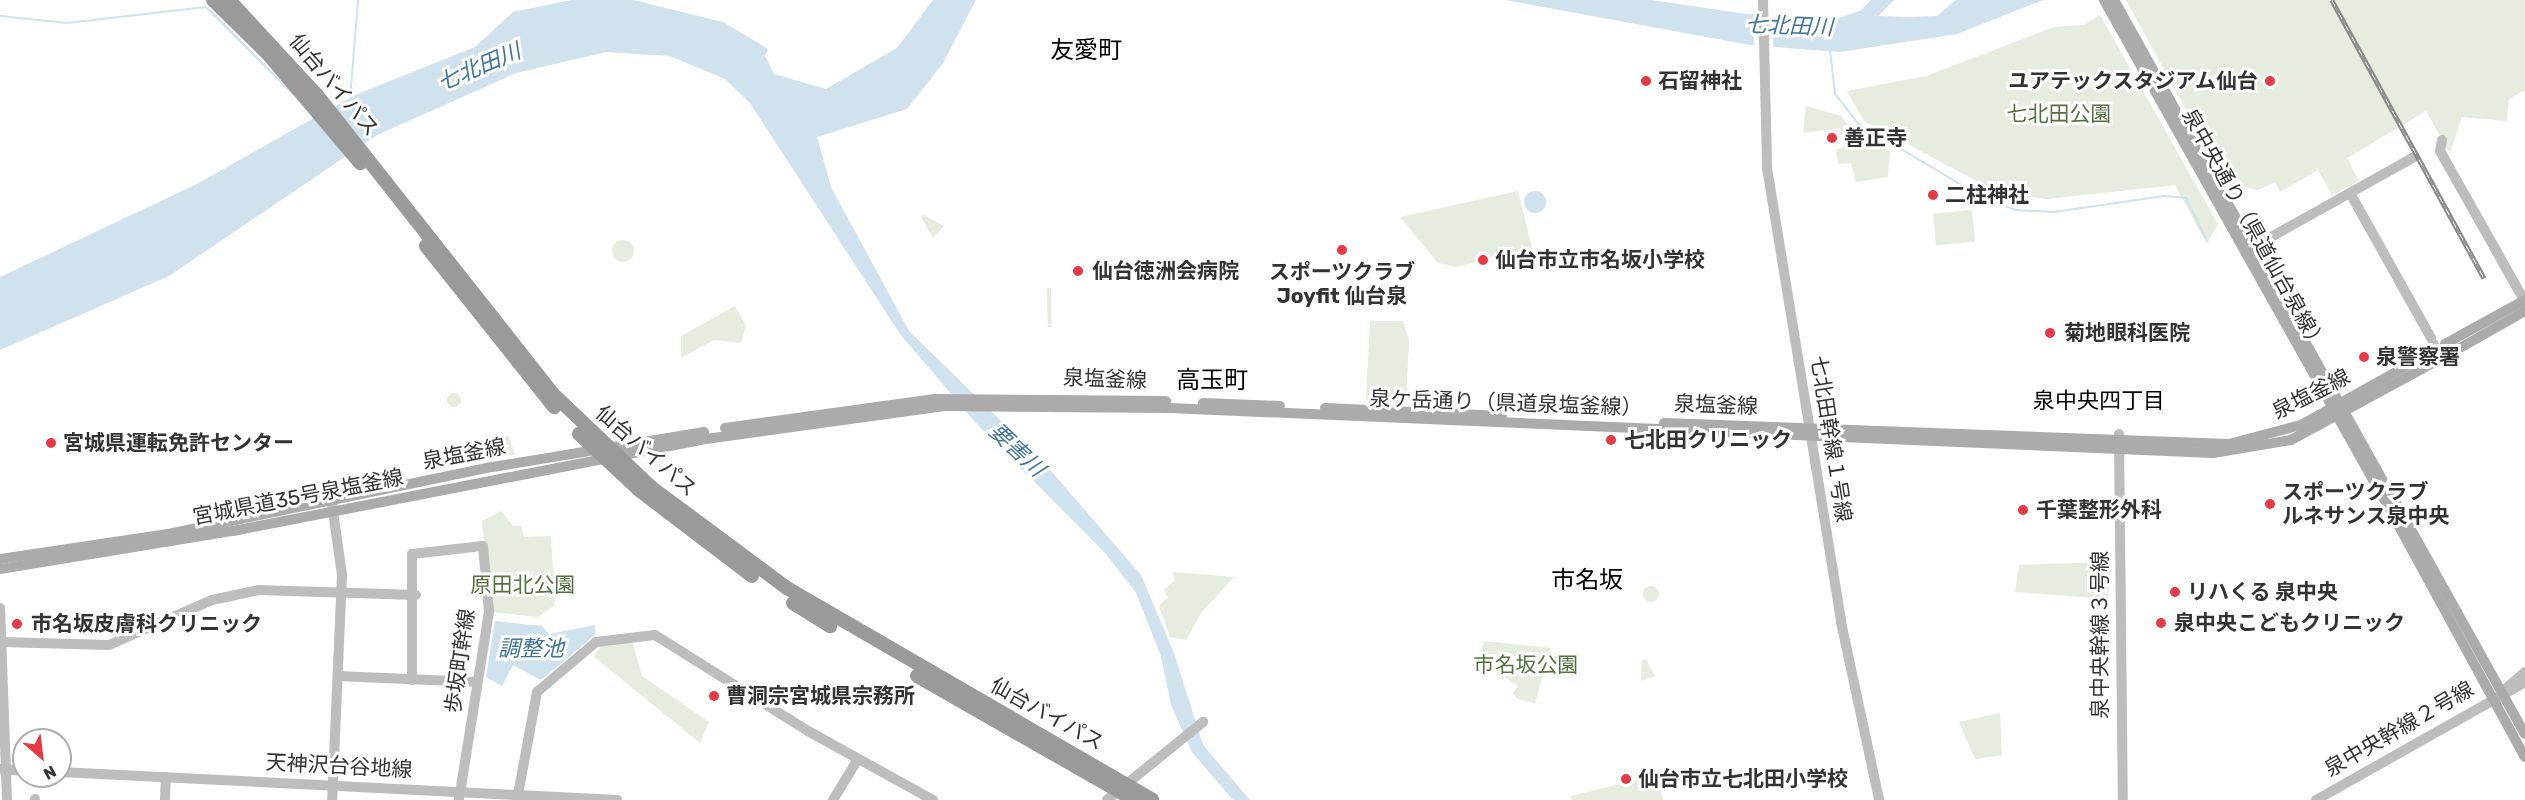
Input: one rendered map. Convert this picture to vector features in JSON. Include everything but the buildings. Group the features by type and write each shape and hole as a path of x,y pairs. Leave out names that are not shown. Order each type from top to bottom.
{"highway":[{"name":"仙台バイパス","path":"213,0 313,97"},
{"name":"仙台バイパス","path":"229,0 313,97 545,385 605,452 787,588 1123,788 1152,800"},
{"name":"仙台バイパス","path":"1123,788 1134,800"}],"main road":[{"path":"2104,0 2122,22"},
{"path":"2114,0 2122,22"},
{"name":"泉中央通り（県道仙台泉線）","path":"2122,22 2379,482"},
{"path":"2438,351 2525,303"},
{"name":"泉塩釜線","path":"605,452 941,402 985,400 1810,433 2119,442 2252,441 2339,410 2438,351"},
{"name":"宮城県道35号泉塩釜線","path":"0,569 605,452"},
{"path":"2386,494 2497,694 2525,757"},
{"path":"0,559 332,506"},
{"path":"2497,694 2525,734"}],"street":[{"name":"七北田幹線１号線","path":"1763,0 1767,168 1840,622 1879,800"},
{"path":"2442,140 2440,151 2525,303"},
{"path":"2248,250 2414,157"},
{"path":"2350,193 2438,351"},
{"name":"泉中央幹線３号線","path":"2119,442 2122,800"},
{"path":"332,506 342,592 332,800"},
{"name":"歩坂町幹線","path":"412,680 416,596 412,554 483,546 489,612 460,796"},
{"path":"1,642 109,645 195,607 240,594 342,592 416,596"},
{"path":"0,608 3,769 7,800"},
{"path":"518,797 537,692 596,642 639,635 665,639 858,759 933,800"},
{"path":"2497,694 2525,672"},
{"path":"338,676 477,682"},
{"path":"2497,694 2525,682"},
{"name":"泉中央幹線２号線","path":"2316,800 2497,694"},
{"path":"1107,800 1176,741 1203,722"},
{"path":"833,800 858,759"},
{"name":"天神沢台谷地線","path":"72,773 333,786 460,796 617,800"},
{"path":"165,800 166,777"}],"green space":[{"name":"七北田公園","path":"2126,0 2525,0 2525,90 2509,99 2507,121 2462,117 2450,153 2426,111 2347,158 2359,181 2332,195 2318,170 2280,192 2275,182 2258,190 2240,186 2234,198"},
{"name":"七北田公園","path":"2100,15 2218,224 2207,244 2175,185 2047,199 1997,192 1864,121 1847,91 1926,76 2054,27 2084,25"},
{"path":"1806,106 1841,116 1858,138 1890,151 1888,177 1856,182 1851,163 1838,164 1836,150 1844,147 1840,128 1803,133"},
{"path":"1518,191 1532,248 1456,267 1438,263 1400,217"},
{"path":"1972,210 1975,242 1936,245 1933,213"},
{"path":"923,215 944,226 933,238 921,217"},
{"path":"623,240 633,247 634,251 627,261 623,262 613,255 612,251 619,241"},
{"path":"1047,288 1051,288 1052,327 1048,327"},
{"path":"735,306 746,326 741,343 714,340 681,358 681,336"},
{"path":"1370,321 1403,321 1409,341 1406,403 1366,400"},
{"path":"454,393 459,395 461,400 459,405 454,407 449,405 447,400 449,395"},
{"path":"509,436 515,455 491,454 485,440"},
{"name":"原田北公園","path":"501,511 513,526 521,526 524,537 551,536 555,605 538,617 491,612 482,521"},
{"path":"2106,562 2111,567 2108,599 2015,592 2019,565"},
{"path":"1173,572 1234,577 1201,613 1186,640 1170,637 1159,606 1168,597 1164,590 1174,581"},
{"path":"1651,586 1659,594 1651,602 1643,594"},
{"path":"632,641 642,676 709,722 700,743 593,656 603,644"},
{"name":"市名坂公園","path":"1484,641 1551,648 1535,703 1518,699 1513,693 1518,686 1479,660"},
{"path":"1646,659 1655,676 1641,681 1642,660"},
{"path":"2000,713 2002,755 1975,759 1959,722"},
{"path":"1657,775 1663,800 1572,800 1571,796"}],"water":[{"name":"七北田川","path":"572,0 633,0 723,22 768,49 765,56 774,74 826,89 897,48 933,0 976,0 943,63 907,109 817,137 831,187 909,331 1045,464 1141,575 1174,653 1203,745 1250,800 1233,800 1192,752 1171,705 1161,656 1136,593 1106,554 976,423 900,334 750,103 725,79 670,56 606,52 516,73 377,135 169,276 0,350 0,277 197,184 353,96 475,47 513,12"},
{"path":"1505,0 1651,0 1786,20 1833,20 1860,11 1871,0 1894,0 1878,16 1908,17 1937,16 1956,0 2043,0 1957,34 1840,52 1750,45"},
{"path":"1535,191 1543,194 1546,202 1543,210 1535,213 1527,210 1524,202 1527,194"},
{"name":"調整池","path":"495,621 542,626 549,634 595,625 595,635 541,680 513,665 502,686 486,677"}],"pier":[{"path":"1753,11 1773,14 1773,51 1754,48"}],"waterway":[{"path":"356,98 351,87 358,0"},
{"path":"0,16 67,23 206,7 294,95"},
{"path":"1830,50 1835,94 1858,123 1983,198 2016,210 2054,212 2164,196 2186,198 2206,239"}],"railway":[{"path":"2332,0 2484,278"}],"place":[{"name":"石留神社","path":"1646,81"},
{"name":"ユアテックスタジアム仙台","path":"2270,81"},
{"name":"善正寺","path":"1832,138"},
{"name":"二柱神社","path":"1933,195"},
{"name":"スポーツクラブ Joyfit 仙台泉","path":"1342,250"},
{"name":"仙台市立市名坂小学校","path":"1483,260"},
{"name":"仙台徳洲会病院","path":"1078,271"},
{"name":"菊地眼科医院","path":"2050,333"},
{"name":"泉警察署","path":"2364,357"},
{"name":"七北田クリニック","path":"1611,440"},
{"name":"宮城県運転免許センター","path":"51,443"},
{"name":"スポーツクラブ ルネサンス泉中央","path":"2270,504"},
{"name":"千葉整形外科","path":"2023,510"},
{"name":"リハくる 泉中央","path":"2175,592"},
{"name":"泉中央こどもクリニック","path":"2161,623"},
{"name":"市名坂皮膚科クリニック","path":"17,624"},
{"name":"曹洞宗宮城県宗務所","path":"714,696"},
{"name":"仙台市立七北田小学校","path":"1626,779"}],"district":[{"name":"友愛町","path":"1086,51"},
{"name":"高玉町","path":"1212,381"},
{"name":"泉中央四丁目","path":"2099,401"},
{"name":"市名坂","path":"1587,581"}],"water label":[{"name":"要害川","path":"1017,450"}]}
